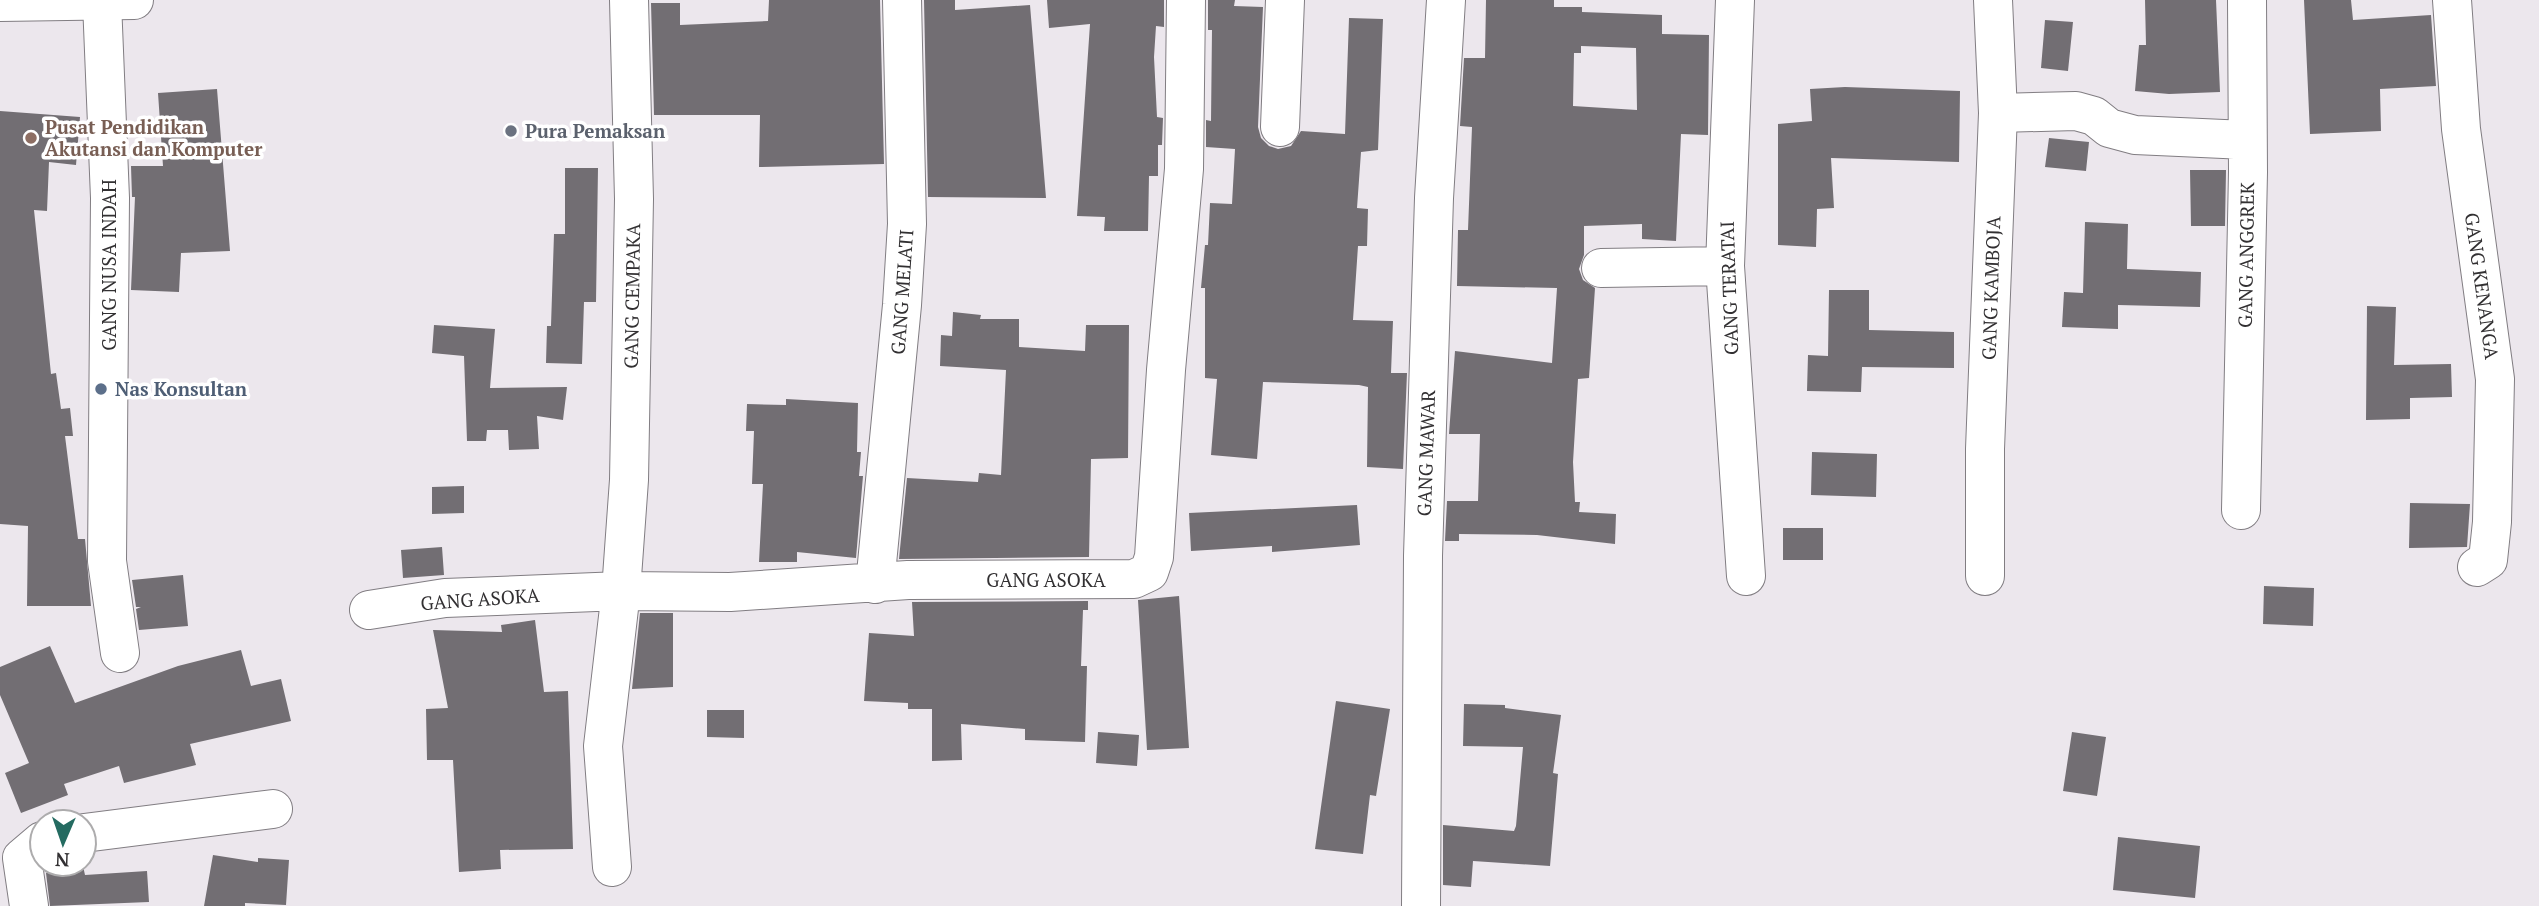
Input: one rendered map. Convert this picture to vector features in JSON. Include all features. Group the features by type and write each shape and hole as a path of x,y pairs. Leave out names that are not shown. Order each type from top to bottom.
{"street":[{"name":"GANG CEMPAKA","path":"612,867 603,746 621,591 629,480 634,199 629,0"},
{"name":"GANG MELATI","path":"875,584 902,305 907,224 902,0"},
{"name":"GANG ASOKA","path":"369,610 445,598 621,591 730,592 908,580 1134,579 1149,572 1154,557 1166,370 1184,169 1185,0"},
{"path":"1280,127 1285,0"},
{"name":"GANG MAWAR","path":"1421,906 1423,556 1434,198 1446,0"},
{"name":"GANG TERATAI","path":"1735,0 1725,266 1746,576"},
{"name":"GANG KAMBOJA","path":"1985,576 1985,449 1998,113 1993,0"},
{"name":"GANG ANGGREK","path":"2241,510 2247,0"},
{"name":"GANG KENANGA","path":"2452,0 2461,129 2494,379 2493,522 2488,560 2477,567"},
{"path":"0,2 118,1"},
{"name":"GANG NUSA INDAH","path":"118,1 110,198 107,561 120,653"},
{"path":"1998,113 2076,111 2094,116 2109,128 2136,135 2246,140"},
{"path":"1601,268 1725,266"},
{"path":"98,831 273,809"},
{"path":"29,906 31,878"}],"building":[{"path":"769,0 880,0 884,164 759,167 760,115 654,115 651,3 680,3 680,25 768,21"},
{"path":"924,0 955,0 955,10 1030,5 1046,198 928,197"},
{"path":"1047,0 1164,0 1164,27 1156,26 1154,57 1157,117 1163,118 1162,145 1158,145 1158,176 1149,176 1148,231 1104,231 1105,217 1077,216 1090,24 1049,28"},
{"path":"1208,0 1235,0 1234,6 1263,7 1258,127 1261,138 1269,146 1278,149 1291,146 1301,131 1345,134 1349,18 1383,19 1378,150 1361,152 1357,208 1368,209 1367,246 1358,246 1353,320 1393,321 1391,373 1407,373 1403,469 1367,467 1368,387 1359,385 1263,382 1257,459 1211,455 1217,379 1205,378 1205,288 1201,288 1205,245 1208,245 1210,203 1232,204 1235,149 1206,147 1206,120 1211,121 1212,30 1208,30"},
{"path":"1486,0 1554,0 1554,7 1582,7 1582,12 1662,15 1662,34 1709,35 1708,135 1681,134 1676,241 1642,239 1642,224 1584,226 1584,255 1579,269 1583,280 1595,288 1589,378 1578,379 1573,462 1575,502 1580,502 1579,512 1616,514 1615,544 1537,535 1459,534 1459,541 1445,541 1447,501 1478,501 1480,434 1449,434 1455,351 1552,363 1557,288 1457,286 1458,230 1468,230 1472,127 1460,126 1464,58 1485,58","holes":["1581,46 1636,48 1637,110 1573,106 1574,53 1581,53"]},
{"path":"2145,0 2216,0 2220,92 2169,94 2135,91 2139,45 2146,45"},
{"path":"2304,0 2351,0 2353,20 2431,15 2436,86 2380,89 2381,131 2310,134"},
{"path":"2045,20 2073,22 2068,71 2041,68"},
{"path":"1845,87 1960,91 1959,162 1831,158 1834,208 1817,209 1816,247 1778,245 1778,124 1812,121 1810,89"},
{"path":"217,89 230,251 181,253 179,292 131,290 135,197 132,197 131,166 163,166 158,93"},
{"path":"0,111 80,117 76,165 49,162 47,211 34,210 51,374 56,373 61,409 70,408 73,436 65,436 78,539 85,539 91,606 27,606 28,526 0,524"},
{"path":"2049,138 2089,142 2086,171 2045,167"},
{"path":"565,168 598,168 596,302 584,302 582,364 546,363 547,326 551,326 554,234 565,234"},
{"path":"2190,170 2226,170 2225,226 2191,226"},
{"path":"2085,222 2128,224 2127,269 2201,272 2200,307 2118,305 2118,329 2062,327 2064,292 2083,293"},
{"path":"1829,290 1869,290 1869,330 1954,332 1954,368 1862,367 1861,392 1807,391 1808,355 1828,356"},
{"path":"2367,306 2396,307 2394,365 2451,364 2452,397 2410,398 2410,419 2366,420"},
{"path":"953,312 981,315 980,319 1019,319 1019,347 1085,351 1086,325 1129,325 1128,458 1091,459 1089,557 899,559 907,478 978,482 979,473 1001,475 1006,370 940,366 941,335 952,336"},
{"path":"434,325 495,329 490,388 567,387 563,420 537,416 539,449 509,450 508,430 487,430 486,441 467,441 464,356 432,353"},
{"path":"786,399 858,403 857,452 861,452 859,476 863,476 856,558 797,552 797,562 759,562 763,484 752,484 754,431 746,431 747,404 786,405"},
{"path":"1812,452 1877,454 1876,497 1811,495"},
{"path":"464,486 464,513 432,514 432,487"},
{"path":"2410,503 2470,504 2467,547 2409,548"},
{"path":"1357,505 1360,545 1272,552 1272,546 1191,551 1189,513"},
{"path":"1783,528 1823,528 1823,560 1783,560"},
{"path":"442,547 444,575 403,578 401,550"},
{"path":"183,575 188,626 139,630 136,609 141,607 136,607 132,580"},
{"path":"2264,586 2314,588 2313,626 2263,624"},
{"path":"1179,596 1189,748 1147,750 1138,600"},
{"path":"1088,601 1088,610 1083,610 1081,666 1087,666 1085,742 1025,740 1025,729 961,724 962,760 932,761 932,709 908,709 908,703 864,701 869,633 914,636 912,602"},
{"path":"640,613 673,613 673,687 632,689"},
{"path":"535,620 544,692 568,691 573,849 500,850 501,869 459,872 453,760 427,760 426,709 448,708 433,630 502,632 501,625"},
{"path":"50,646 75,703 178,666 241,650 251,686 281,679 291,721 190,744 196,765 124,783 119,766 64,784 68,795 28,808 21,813 5,773 29,763 0,695 0,667"},
{"path":"1336,701 1390,709 1376,796 1370,795 1363,854 1315,849"},
{"path":"1464,704 1505,705 1505,708 1561,715 1553,773 1558,774 1550,866 1473,861 1471,887 1443,885 1443,825 1514,831 1516,826 1523,747 1463,746"},
{"path":"707,710 744,710 744,738 707,737"},
{"path":"1098,732 1139,735 1137,766 1096,763"},
{"path":"2072,732 2106,737 2097,796 2063,791"},
{"path":"2118,837 2200,846 2195,898 2113,890"},
{"path":"213,855 258,862 258,858 289,860 286,905 245,903 245,906 204,906"},
{"path":"147,871 149,902 50,906 47,878 98,878 98,874"}],"place":[{"name":"Pura Pemaksan","path":"511,131"},
{"name":"Pusat Pendidikan Akutansi dan Komputer","path":"31,138"},
{"name":"Nas Konsultan","path":"101,389"}]}
